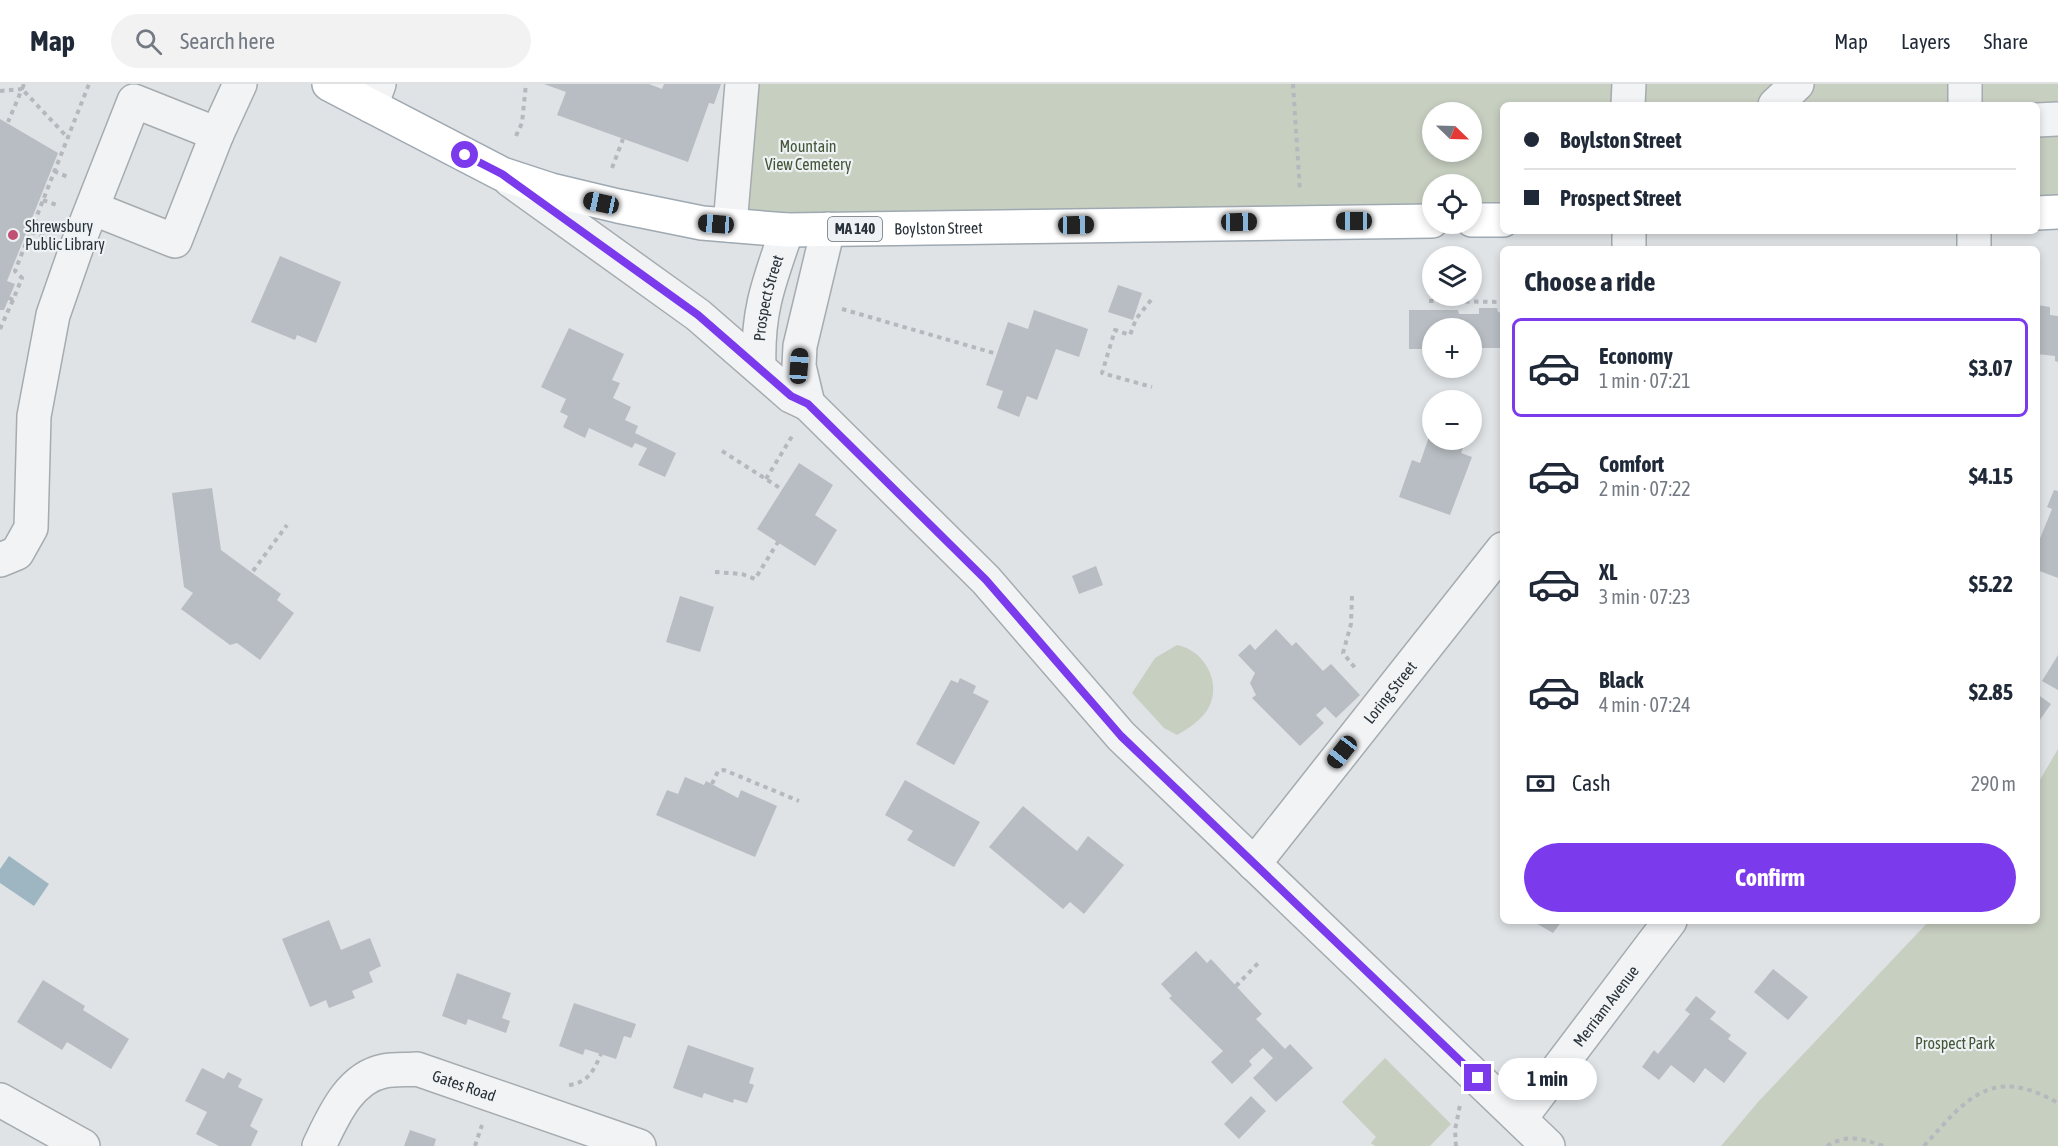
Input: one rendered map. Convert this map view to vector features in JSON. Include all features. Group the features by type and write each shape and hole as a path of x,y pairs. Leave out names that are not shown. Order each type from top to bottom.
{"main road":[{"name":"Boylston Street","path":"330,84 375,95 502,174 618,207 702,223 787,230 828,230 1422,221"},
{"path":"2040,213 2058,212"},
{"path":"1482,220 1500,220"}],"street":[{"path":"92,208 175,241 217,134 240,84"},
{"path":"730,225 742,84"},
{"path":"1628,102 1629,84"},
{"path":"1778,102 1797,84"},
{"path":"1965,84 1965,102"},
{"path":"0,560 17,553 31,528 34,416 53,315 134,101 217,134"},
{"path":"2040,120 2058,119"},
{"name":"Prospect Street","path":"502,174 698,315 791,396 803,416 986,580 1121,736 1548,1146"},
{"name":"Prospect Street","path":"759,367 758,332 762,302 787,230"},
{"path":"803,416 799,366 800,346 828,230"},
{"name":"Loring Street","path":"1254,864 1500,553"},
{"name":"Merriam Avenue","path":"1520,1119 1668,924"},
{"name":"Gates Road","path":"319,1146 338,1108 360,1081 383,1071 417,1069 639,1146"},
{"path":"0,1100 83,1146"}],"path":[{"path":"0,329 22,278 15,271 89,84"},
{"path":"516,136 522,123 526,84"},
{"path":"1293,84 1300,191"},
{"path":"23,86 68,138"},
{"path":"0,91 23,86"},
{"path":"8,122 23,86"},
{"path":"612,168 623,139"},
{"path":"1151,300 1136,319 1130,335 1115,330 1102,373 1152,387"},
{"path":"1482,302 1500,302"},
{"path":"833,306 997,354"},
{"path":"766,479 803,416"},
{"path":"722,451 783,490"},
{"path":"253,571 287,525"},
{"path":"715,572 742,574 755,579 778,542"},
{"path":"1352,596 1351,624 1343,653 1355,668"},
{"path":"712,784 718,771 724,770 799,801"},
{"path":"1236,986 1260,961"},
{"path":"562,1083 571,1085 583,1081 594,1071 601,1054"},
{"path":"1924,1146 1955,1110 1996,1086 2030,1088 2058,1103"},
{"path":"475,1146 483,1121"},
{"path":"1827,1146 1841,1138 1860,1137 1883,1146"}],"green space":[{"name":"Mountain View Cemetery","path":"742,84 2058,84 2058,212 2040,213 2040,102 1500,102 1500,220 1482,220 1482,174 1422,174 1422,221 730,225"},
{"path":"1177,645 1187,648 1202,660 1208,668 1213,687 1209,707 1203,716 1177,735 1164,728 1132,693 1155,658"},
{"name":"Prospect Park","path":"2058,749 2058,1146 1721,1146 1758,1102 1926,924 2040,924 2040,780"},
{"path":"1385,1058 1451,1124 1430,1146 1375,1146 1371,1143 1376,1137 1342,1102"}],"water":[{"path":"9,856 49,884 34,906 0,883 0,869"}],"building":[{"path":"544,84 649,84 662,89 664,84 721,84 714,104 709,103 688,162 557,115 566,92"},
{"name":"Shrewsbury Public Library","path":"0,119 58,153 7,281 15,284 4,310 0,310"},
{"path":"280,256 341,282 316,343 297,335 295,340 251,322"},
{"path":"1118,285 1142,293 1133,320 1108,312"},
{"path":"2040,305 2050,307 2050,315 2058,316 2058,362 2055,361 2055,356 2040,354"},
{"path":"1479,308 1497,308 1500,312 1500,348 1482,348 1482,318 1422,318 1422,349 1409,349 1409,310 1458,310 1459,314 1479,314"},
{"path":"1034,310 1088,329 1079,357 1056,349 1037,400 1027,396 1019,417 997,408 1003,391 986,385 1008,322 1028,329"},
{"path":"569,328 624,354 612,380 620,383 613,398 631,407 625,420 638,426 635,433 676,453 665,477 638,465 647,448 635,443 632,448 589,428 585,438 563,427 568,416 560,412 566,399 541,387"},
{"path":"1424,450 1462,450 1461,453 1472,457 1450,515 1399,497 1412,460 1420,463"},
{"path":"799,463 833,485 815,515 837,530 815,566 757,529"},
{"path":"212,488 221,550 281,594 277,600 294,613 260,660 237,643 230,645 181,609 193,593 184,587 172,493"},
{"path":"2054,490 2058,491 2058,578 2040,571 2040,539 2052,509 2047,507"},
{"path":"1096,566 1103,585 1079,594 1072,576"},
{"path":"680,596 714,607 700,652 666,642"},
{"path":"1276,629 1292,646 1296,642 1323,671 1331,664 1360,695 1336,718 1325,707 1316,715 1324,723 1300,746 1252,698 1256,695 1250,683 1255,673 1238,655 1250,644 1255,650"},
{"path":"2058,655 2058,690 2042,681"},
{"path":"960,678 976,686 973,693 989,701 954,765 916,744 951,680 958,683"},
{"path":"2040,696 2051,704 2040,720"},
{"path":"685,777 704,785 706,781 738,798 741,790 777,806 755,857 656,815 667,790 678,794"},
{"path":"905,780 980,822 954,867 907,840 913,831 885,815"},
{"path":"1023,806 1077,851 1088,836 1124,865 1084,914 1070,902 1063,909 989,847"},
{"path":"329,920 341,950 370,938 381,966 369,972 373,982 352,991 355,998 329,1008 326,1000 310,1007 282,939"},
{"path":"1537,924 1560,924 1553,933"},
{"path":"1196,951 1207,963 1211,959 1262,1014 1256,1019 1285,1049 1290,1044 1313,1068 1276,1102 1253,1078 1273,1058 1263,1048 1249,1061 1252,1065 1232,1084 1211,1062 1223,1051 1169,998 1172,996 1161,984"},
{"path":"1773,969 1808,997 1788,1020 1754,992"},
{"path":"457,973 511,993 502,1018 510,1021 506,1033 468,1019 466,1025 442,1016"},
{"path":"43,980 85,1006 83,1010 129,1039 111,1069 67,1042 62,1050 17,1022"},
{"path":"1696,996 1716,1012 1710,1019 1731,1035 1728,1039 1747,1053 1724,1083 1705,1068 1694,1083 1671,1065 1659,1080 1642,1067 1654,1050 1658,1054 1690,1014 1685,1010"},
{"path":"574,1003 636,1024 631,1038 624,1036 616,1059 585,1049 583,1055 559,1046"},
{"path":"688,1045 754,1068 749,1083 754,1085 747,1103 734,1099 733,1103 704,1093 702,1098 673,1088"},
{"path":"202,1068 224,1079 228,1072 242,1079 238,1087 263,1099 250,1126 258,1131 251,1146 219,1146 196,1134 207,1112 185,1101"},
{"path":"1251,1096 1266,1111 1239,1139 1224,1124"},
{"path":"410,1130 436,1139 434,1146 404,1146"}],"place":[{"name":"Shrewsbury Public Library","path":"13,235"}],"route":[{"path":"465,155 502,174 698,315 791,396 808,404 986,580 1121,736 1478,1078"}]}
